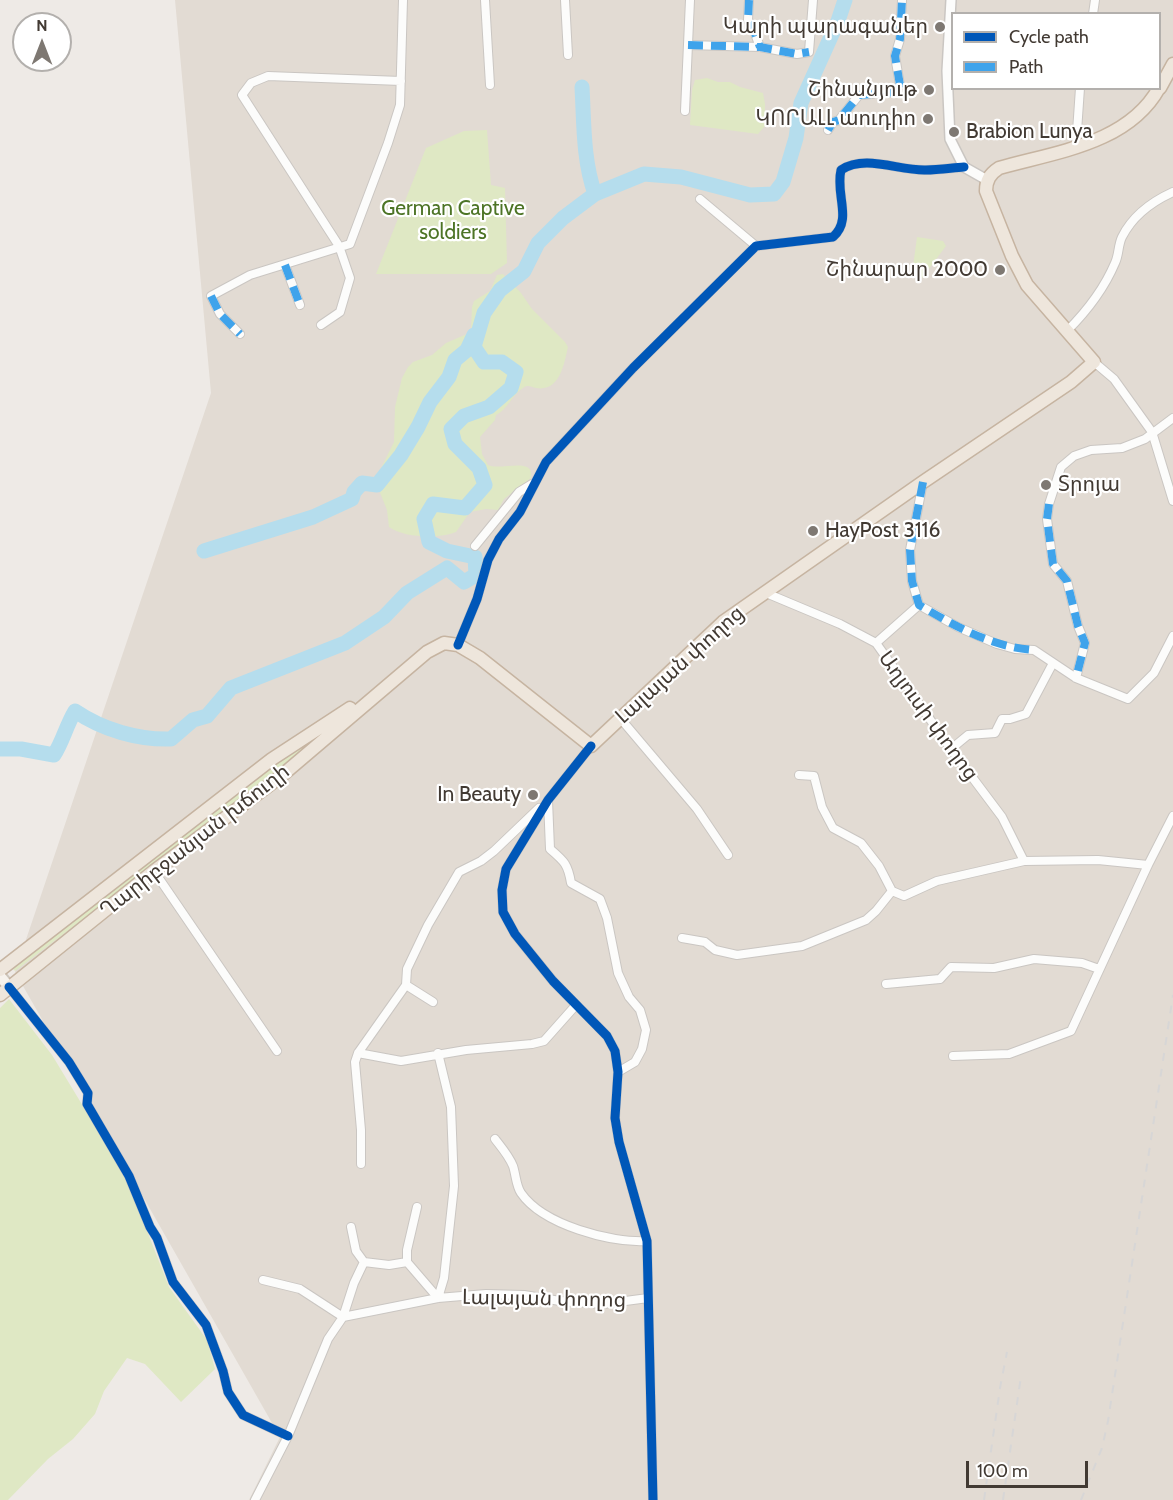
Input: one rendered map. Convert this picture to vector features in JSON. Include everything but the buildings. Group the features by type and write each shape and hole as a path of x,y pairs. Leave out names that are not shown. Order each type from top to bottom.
{"highway":[{"path":"1161,85 1173,64"},
{"path":"1094,362 1027,285 1012,256 986,191 987,180 999,168 1104,137 1127,125 1155,97 1158,90"},
{"name":"Լալայան փողոց","path":"591,746 723,622 923,482 1062,389 1094,362"},
{"name":"Ղարիբջանյան խճուղի","path":"5,991 154,871 280,777 427,652 444,644 458,645"},
{"path":"458,645 480,658 591,746"},
{"name":"Ղարիբջանյան խճուղի","path":"0,970 272,759 387,684"}],"main road":[{"path":"0,976 5,991"}],"street":[{"path":"240,334 220,314 211,296 250,275 350,244 400,105 403,0"},
{"path":"485,0 490,85"},
{"path":"565,0 568,55"},
{"path":"685,111 690,0"},
{"path":"749,0 748,20 760,47"},
{"path":"688,45 760,47 797,54 809,52 813,0"},
{"path":"828,130 859,95 896,92 900,85 895,56 900,39 902,0"},
{"path":"951,0 947,71 950,139 964,167 987,180"},
{"path":"321,325 340,312 350,278 339,246 242,95 251,83 268,76 401,81"},
{"path":"1076,146 1080,90"},
{"path":"458,645 477,599 488,560 520,512 546,462 627,374 756,246 833,237 840,230 844,213 838,181 841,170 847,166 860,163 925,171 964,167"},
{"path":"1067,331 1089,309 1116,262 1121,238 1137,215 1154,200 1173,192"},
{"path":"700,199 756,246"},
{"path":"285,265 300,305"},
{"path":"1094,362 1114,379 1152,432 1173,501"},
{"path":"1076,678 1081,666 1085,643 1078,626 1067,581 1053,564 1047,519 1049,504 1061,467 1074,456 1091,450 1122,448 1145,440 1152,432 1173,418"},
{"path":"923,482 910,550 912,580 919,605 958,627 997,644 1015,649 1034,650 1076,678 1128,699 1154,673 1173,636"},
{"path":"476,546 519,492 534,483"},
{"name":"Աղյուսի փողոց","path":"766,592 840,624 876,643 1002,817 1024,861"},
{"path":"876,643 919,605"},
{"path":"951,749 968,735 995,733 1002,720 1026,714 1053,663"},
{"path":"620,718 697,808 728,855"},
{"name":"Լալայան փողոց","path":"343,1317 438,1298 486,1294 524,1294 560,1301 603,1304 648,1298 647,1241 619,1142 615,1118 618,1072 615,1051 607,1036 553,981 515,934 503,912 502,890 506,869 548,800 591,746"},
{"path":"799,775 814,776 822,807 833,828 861,843 879,866 892,891 904,896 937,881 1024,861 1098,860 1148,865"},
{"path":"548,800 549,849 562,858 568,868 571,883 600,899 607,918 618,973 629,997 640,1010 646,1030 642,1048 635,1062 618,1072"},
{"name":"Լալայան փողոց","path":"358,1053 406,985 407,969 428,925 459,872 481,861 494,851 548,800"},
{"path":"953,1056 1009,1054 1071,1031 1173,816"},
{"path":"154,871 278,1051"},
{"path":"682,938 705,942 715,950 737,955 802,946 866,920 892,891"},
{"path":"886,984 940,979 951,967 994,968 1034,959 1082,963 1099,969"},
{"path":"406,985 433,1002"},
{"path":"5,991 61,1050 88,1093 87,1104 129,1176 150,1227 157,1238 173,1282 206,1325 223,1371 228,1392 243,1415 288,1436"},
{"path":"361,1164 361,1130 355,1062 358,1053 401,1061 438,1053 532,1044 544,1041 576,1005"},
{"path":"438,1053 451,1107 454,1186 444,1278 438,1298"},
{"path":"495,1139 512,1164 520,1192 534,1208 554,1220 586,1231 630,1242 647,1241"},
{"path":"417,1208 407,1250 407,1262 438,1298"},
{"path":"351,1227 356,1251 364,1262 389,1265 407,1262"},
{"path":"255,1500 288,1436 328,1339 343,1317 354,1282 364,1262"},
{"path":"263,1280 300,1289 343,1317"},
{"path":"648,1298 653,1500"}],"shaded area":[{"path":"175,0 1173,0 1173,1500 249,1500 280,1437 15,972 211,393"}],"green space":[{"path":"707,78 718,82 730,82 763,93 765,126 758,134 690,125 692,90 695,80"},
{"name":"German Captive soldiers","path":"487,130 491,185 505,188 507,263 491,274 376,274 426,148 464,131"},
{"path":"917,237 943,241 946,246 922,278 912,274"},
{"path":"503,274 568,347 556,381 544,388 528,386 523,388 496,415 495,420 480,437 482,454 488,465 523,466 531,471 531,478 504,499 498,510 486,509 470,512 456,532 440,536 422,536 396,531 389,527 387,510 377,485 380,470 394,442 395,407 402,378 413,362 432,355 446,343 471,330 474,301 490,291 497,275"},
{"path":"302,745 305,748 303,751 15,971 11,967"},
{"path":"9,999 52,1055 126,1177 169,1287 207,1340 215,1369 181,1402 145,1364 127,1358 104,1391 95,1414 73,1439 48,1459 8,1500 0,1500 0,1008"}],"waterway":[{"path":"0,749 21,749 54,755 75,711 97,724 134,736 171,739 193,720 207,716 231,688 345,643 384,617 407,593 447,568 464,582 476,575 475,557 447,551 429,542 424,519 433,504 465,508 485,485 479,468 455,444 451,429 464,416 489,407 511,388 516,372 502,362 484,362 474,347 484,313 500,290 524,271 538,243 563,218 595,194 644,174 681,177 750,195 774,194 783,182 796,138 801,103 838,21 845,0"},
{"path":"582,87 586,155 595,194"},
{"path":"204,551 313,517 352,499 354,492 362,483 377,485 401,455 430,402 449,377 455,360 467,350 474,335"}],"railway":[{"path":"1081,1500 1102,1448 1108,1421 1173,995"},
{"path":"984,1500 1007,1352"},
{"path":"1003,1500 1021,1376"}],"marked path":[{"path":"749,0 748,20 760,47"},
{"path":"828,130 859,95 895,92 900,85 895,56 900,39 902,0"},
{"path":"688,45 760,47 797,54 809,52"},
{"path":"285,265 300,305"},
{"path":"211,296 220,314 240,334"},
{"path":"923,482 910,550 912,581 919,605 960,628 988,640 1034,650"},
{"path":"1049,504 1047,519 1053,564 1067,581 1078,626 1085,643 1076,678"}],"cycle path":[{"path":"458,645 477,599 488,560 499,539 520,512 546,462 633,368 756,246 833,237 839,230 843,214 840,188 841,170 850,165 871,163 916,170 964,167"},
{"path":"591,746 548,800 506,869 502,890 503,912 515,934 553,981 607,1036 615,1051 618,1072 615,1118 619,1142 647,1241 653,1500"},
{"path":"9,987 69,1062 88,1093 87,1104 129,1176 150,1227 157,1238 173,1282 206,1325 223,1371 228,1392 243,1415 288,1436"}],"place":[{"name":"Կարի պարագաներ","path":"940,27"},
{"name":"Շինանյութ","path":"929,90"},
{"name":"ԿՈՐԱԼԼ աուդիո","path":"928,119"},
{"name":"Brabion Lunya","path":"954,132"},
{"name":"Շինարար 2000","path":"1000,270"},
{"name":"Տրոյա","path":"1046,485"},
{"name":"HayPost 3116","path":"813,531"},
{"name":"In Beauty","path":"533,795"}]}
